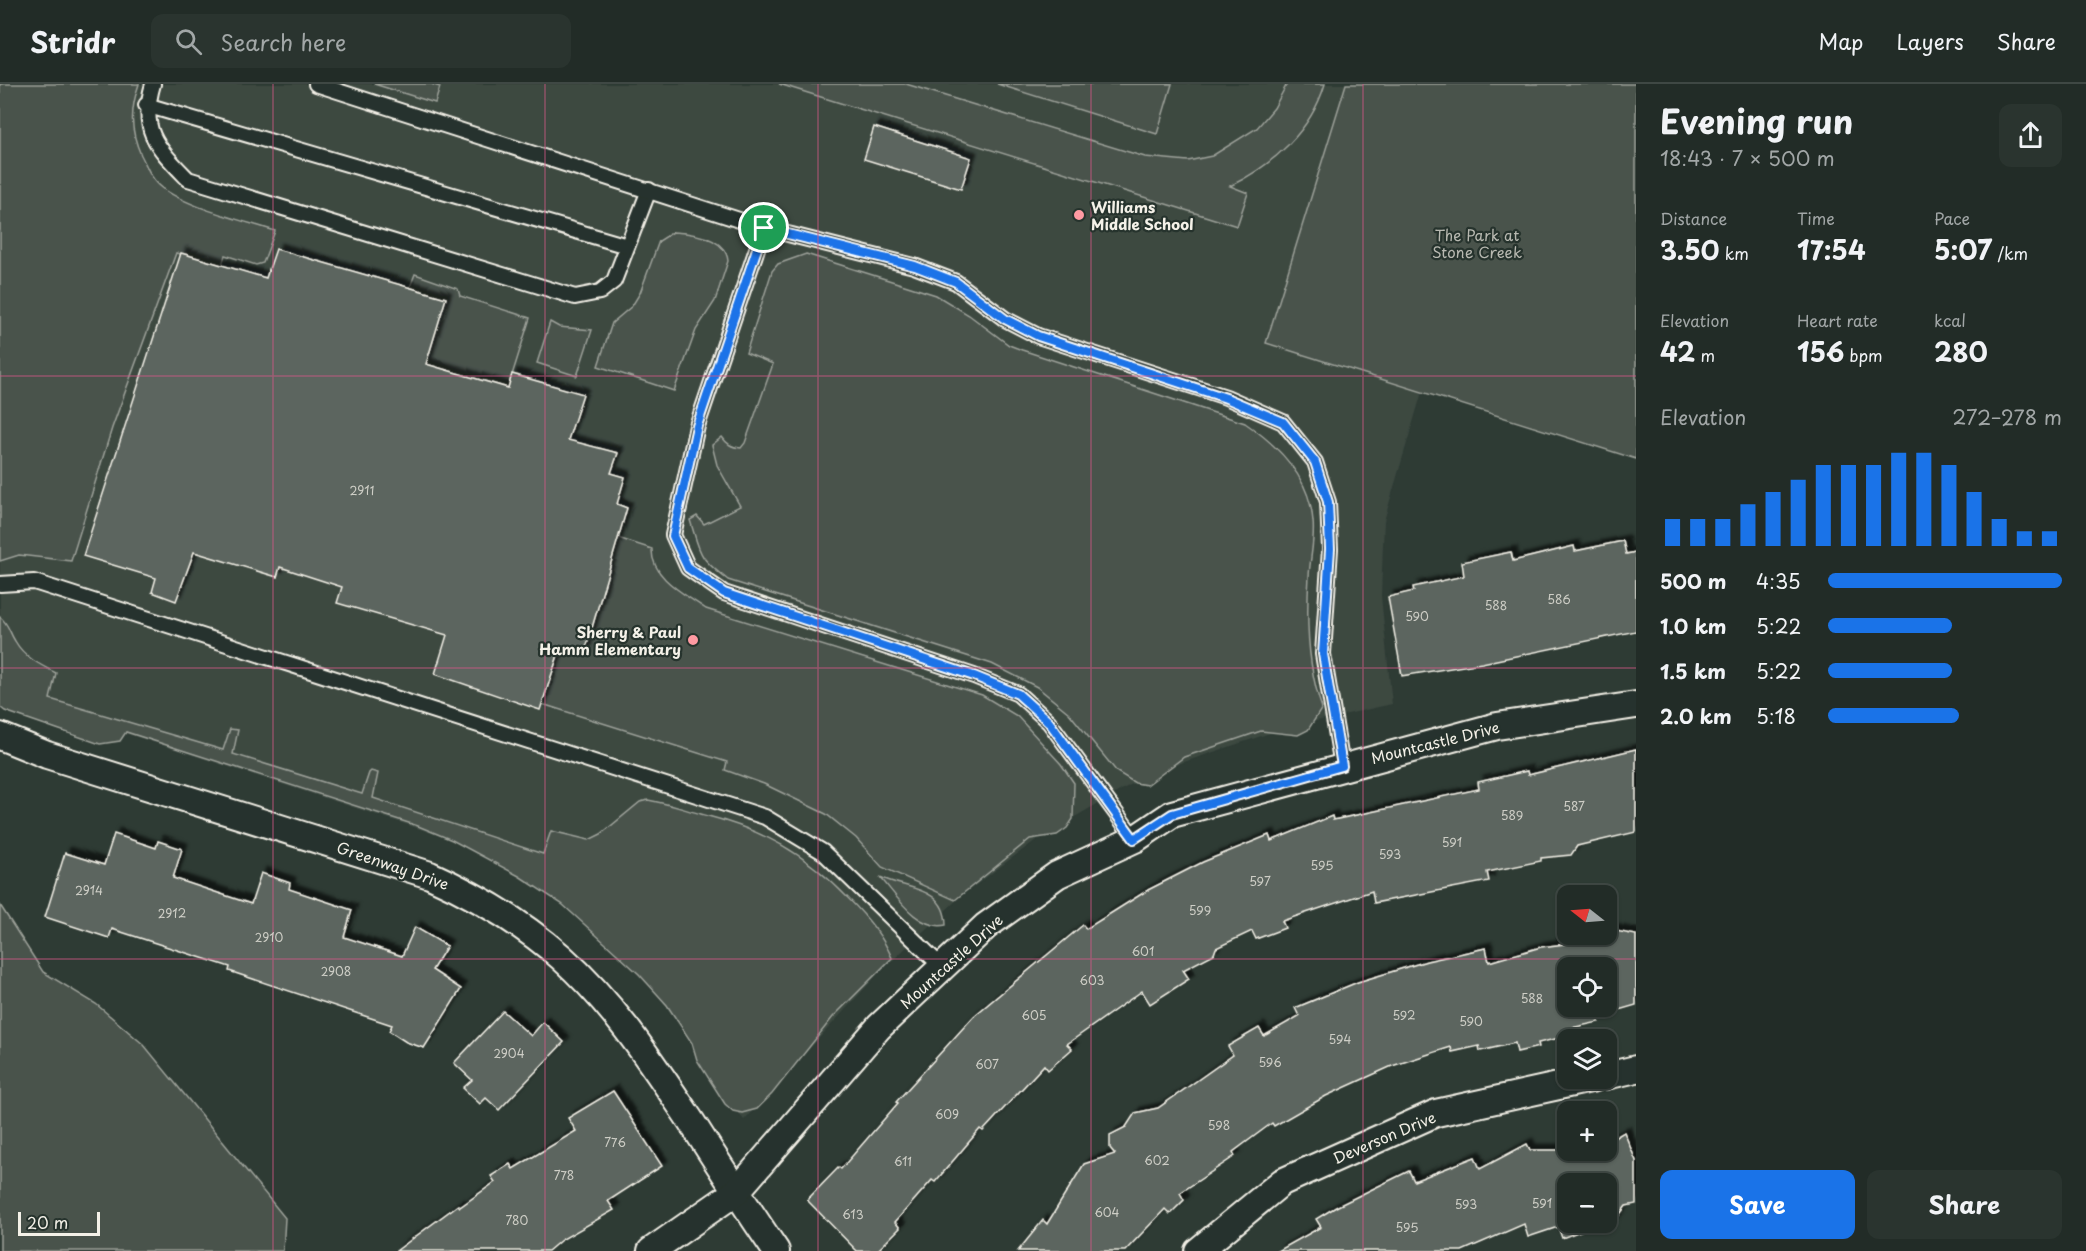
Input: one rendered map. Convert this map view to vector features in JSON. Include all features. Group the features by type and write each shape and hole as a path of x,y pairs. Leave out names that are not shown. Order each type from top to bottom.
{"street":[{"name":"Mountcastle Drive","path":"651,1251 736,1191 879,1027 986,926 1057,875 1134,839 1172,814 1342,766 1497,726 1636,705"},
{"name":"Greenway Drive","path":"0,736 47,755 410,868 456,887 483,902 554,951 613,1010 654,1065 776,1251"},
{"path":"1617,1074 1636,1070"},
{"name":"Deverson Drive","path":"1198,1251 1282,1182 1436,1113 1557,1086"}],"lane":[{"path":"153,84 146,105 156,146 188,179 575,297 600,292 614,280 649,190"},
{"path":"316,84 764,228 915,266 956,282 1005,319 1038,336 1226,398 1283,422 1315,462 1328,502 1330,549 1323,654 1342,766"},
{"path":"146,105 627,246"},
{"path":"764,228 697,426 673,536 688,568 724,593 974,676 1018,694 1049,722 1134,839"},
{"path":"0,584 34,582 765,817 823,852 942,967"}],"shaded area":[{"name":"Sherry & Paul Hamm Elementary","path":"0,84 1346,84 1266,343 1422,392 1384,521 1381,596 1392,704 1285,728 1181,763 1130,785 1040,837 961,896 876,976 744,1120 659,996 582,919 504,866 450,839 54,710 0,685"}],"green space":[{"path":"0,84 139,84 134,103 133,128 141,155 157,183 167,191 195,205 275,231 263,263 256,265 225,255 222,265 176,253 112,428 71,561 19,555 0,561"},
{"path":"374,84 431,84 440,87 435,103"},
{"path":"779,84 906,84 1145,157 1188,161 1212,156 1257,128 1274,108 1287,84 1325,84 1310,117 1288,145 1261,168 1230,186 1248,193 1237,226"},
{"path":"997,84 1172,84 1157,134"},
{"name":"The Park at Stone Creek","path":"1346,84 1636,84 1636,459 1266,343"},
{"path":"673,232 707,238 721,246 728,261 715,301 696,330 674,391 598,366 612,323 632,306 640,293 659,241"},
{"path":"806,254 936,295 969,315 1009,345 1245,423 1270,442 1291,464 1311,505 1313,535 1308,593 1308,626 1313,676 1322,708 1308,730 1298,735 1261,731 1184,757 1147,785 1135,783 1117,772 1069,713 1037,687 992,664 728,580 705,560 690,520 697,516 704,524 740,506 717,465 712,445 722,437 735,447 741,448 745,443 773,364 746,353 772,271 778,264"},
{"path":"415,274 458,289 460,296 530,318 508,388 426,364 445,298 410,287"},
{"path":"550,322 559,327 592,330 577,376 537,363"},
{"path":"618,538 652,549 653,559 663,577 706,609 982,695 1017,716 1061,764 1074,783 1073,819 1067,828 1057,835 1030,839 955,900 882,867 856,838 826,814 764,784 725,770 727,762 542,704 560,649 584,654"},
{"path":"0,617 23,652 38,664 56,673 50,699 223,750 230,729 238,730 233,754 362,794 369,773 371,771 378,773 373,798 543,854 551,831 589,840 601,834 640,802 648,800 744,827 781,845 816,868 874,927 892,958 833,1017 772,1094 757,1109 742,1113 733,1111 725,1104 697,1060 692,1043 667,1005 639,974 562,904 519,876 452,840 418,826 126,732 120,741 100,744 5,711 0,707"},
{"path":"880,877 932,896 944,912 946,925 926,923 917,917 900,902"},
{"path":"0,905 43,972 96,1004 144,1045 285,1218 283,1251 0,1251"}],"building":[{"path":"874,127 971,158 961,189 864,159"},
{"name":"Sherry & Paul Hamm Elementary","path":"276,249 446,298 426,364 508,388 512,374 583,394 568,440 618,453 611,473 625,477 617,504 627,508 584,655 560,649 540,710 435,674 447,635 337,603 342,587 280,567 277,577 194,552 176,601 152,592 156,578 83,556 181,253 266,278"},
{"path":"1623,541 1626,554 1636,552 1636,631 1482,663 1402,676 1388,597 1414,591 1413,587 1464,576 1462,562 1511,552 1513,561 1574,546 1575,551"},
{"path":"1636,749 1636,832 1577,846 1571,855 1541,858 1541,861 1487,872 1489,881 1374,903 1372,891 1282,921 1285,928 1256,939 1252,931 1216,948 1214,954 1183,970 1189,979 1150,1004 1142,991 1067,1044 1072,1049 1048,1070 1044,1065 983,1131 980,1129 935,1182 932,1180 895,1222 900,1228 877,1251 857,1251 807,1200 839,1167 841,1169 898,1103 896,1102 974,1016 1083,925 1086,929 1148,890 1203,862 1269,835 1271,841 1332,816 1333,820 1479,789 1478,782 1527,771 1528,775"},
{"path":"114,834 156,848 158,841 182,849 173,878 251,904 261,873 290,883 289,889 352,910 344,937 402,956 415,927 447,946 432,970 461,989 424,1048 406,1042 389,1031 392,1025 229,971 230,967 112,929 109,938 45,917 65,853 104,865"},
{"path":"1617,931 1636,935 1636,1005 1617,1010 1617,957 1557,957 1557,1017 1598,1017 1599,1022 1557,1029 1557,1039 1538,1043 1539,1047 1517,1052 1515,1043 1480,1051 1479,1046 1452,1052 1451,1047 1392,1066 1326,1096 1274,1126 1272,1123 1233,1152 1235,1156 1180,1193 1184,1200 1170,1214 1165,1209 1125,1251 1018,1251 1043,1220 1047,1224 1084,1164 1115,1154 1110,1148 1110,1135 1126,1127 1135,1113 1158,1108 1233,1055 1228,1046 1259,1028 1264,1036 1299,1016 1295,1008 1358,982 1427,961 1486,948 1489,962 1541,947 1617,945"},
{"path":"503,1011 531,1036 543,1022 564,1042 499,1110 486,1098 480,1104 463,1088 472,1080 454,1063"},
{"path":"613,1091 662,1166 608,1201 614,1210 561,1240 548,1251 396,1251 458,1205 460,1207 495,1182 491,1176 510,1164 513,1169 576,1131 568,1118"},
{"path":"1624,1132 1636,1161 1636,1204 1626,1206 1617,1218 1617,1173 1557,1173 1557,1227 1528,1237 1524,1224 1462,1251 1278,1251 1321,1227 1316,1219 1409,1171 1414,1181 1475,1157 1480,1169 1527,1144 1530,1150 1557,1150 1557,1161 1617,1161 1617,1136"},
{"path":"1560,1233 1575,1233 1562,1238"}],"place":[{"name":"Williams Middle School","path":"1079,215"},
{"name":"Sherry & Paul Hamm Elementary","path":"693,640"}],"route":[{"path":"764,228 915,266 956,282 1005,319 1038,336 1226,398 1283,422 1315,462 1328,502 1330,549 1323,654 1342,766 1172,814 1134,839 1049,722 1018,694 974,676 724,593 688,568 673,536 697,426 764,228"}]}
